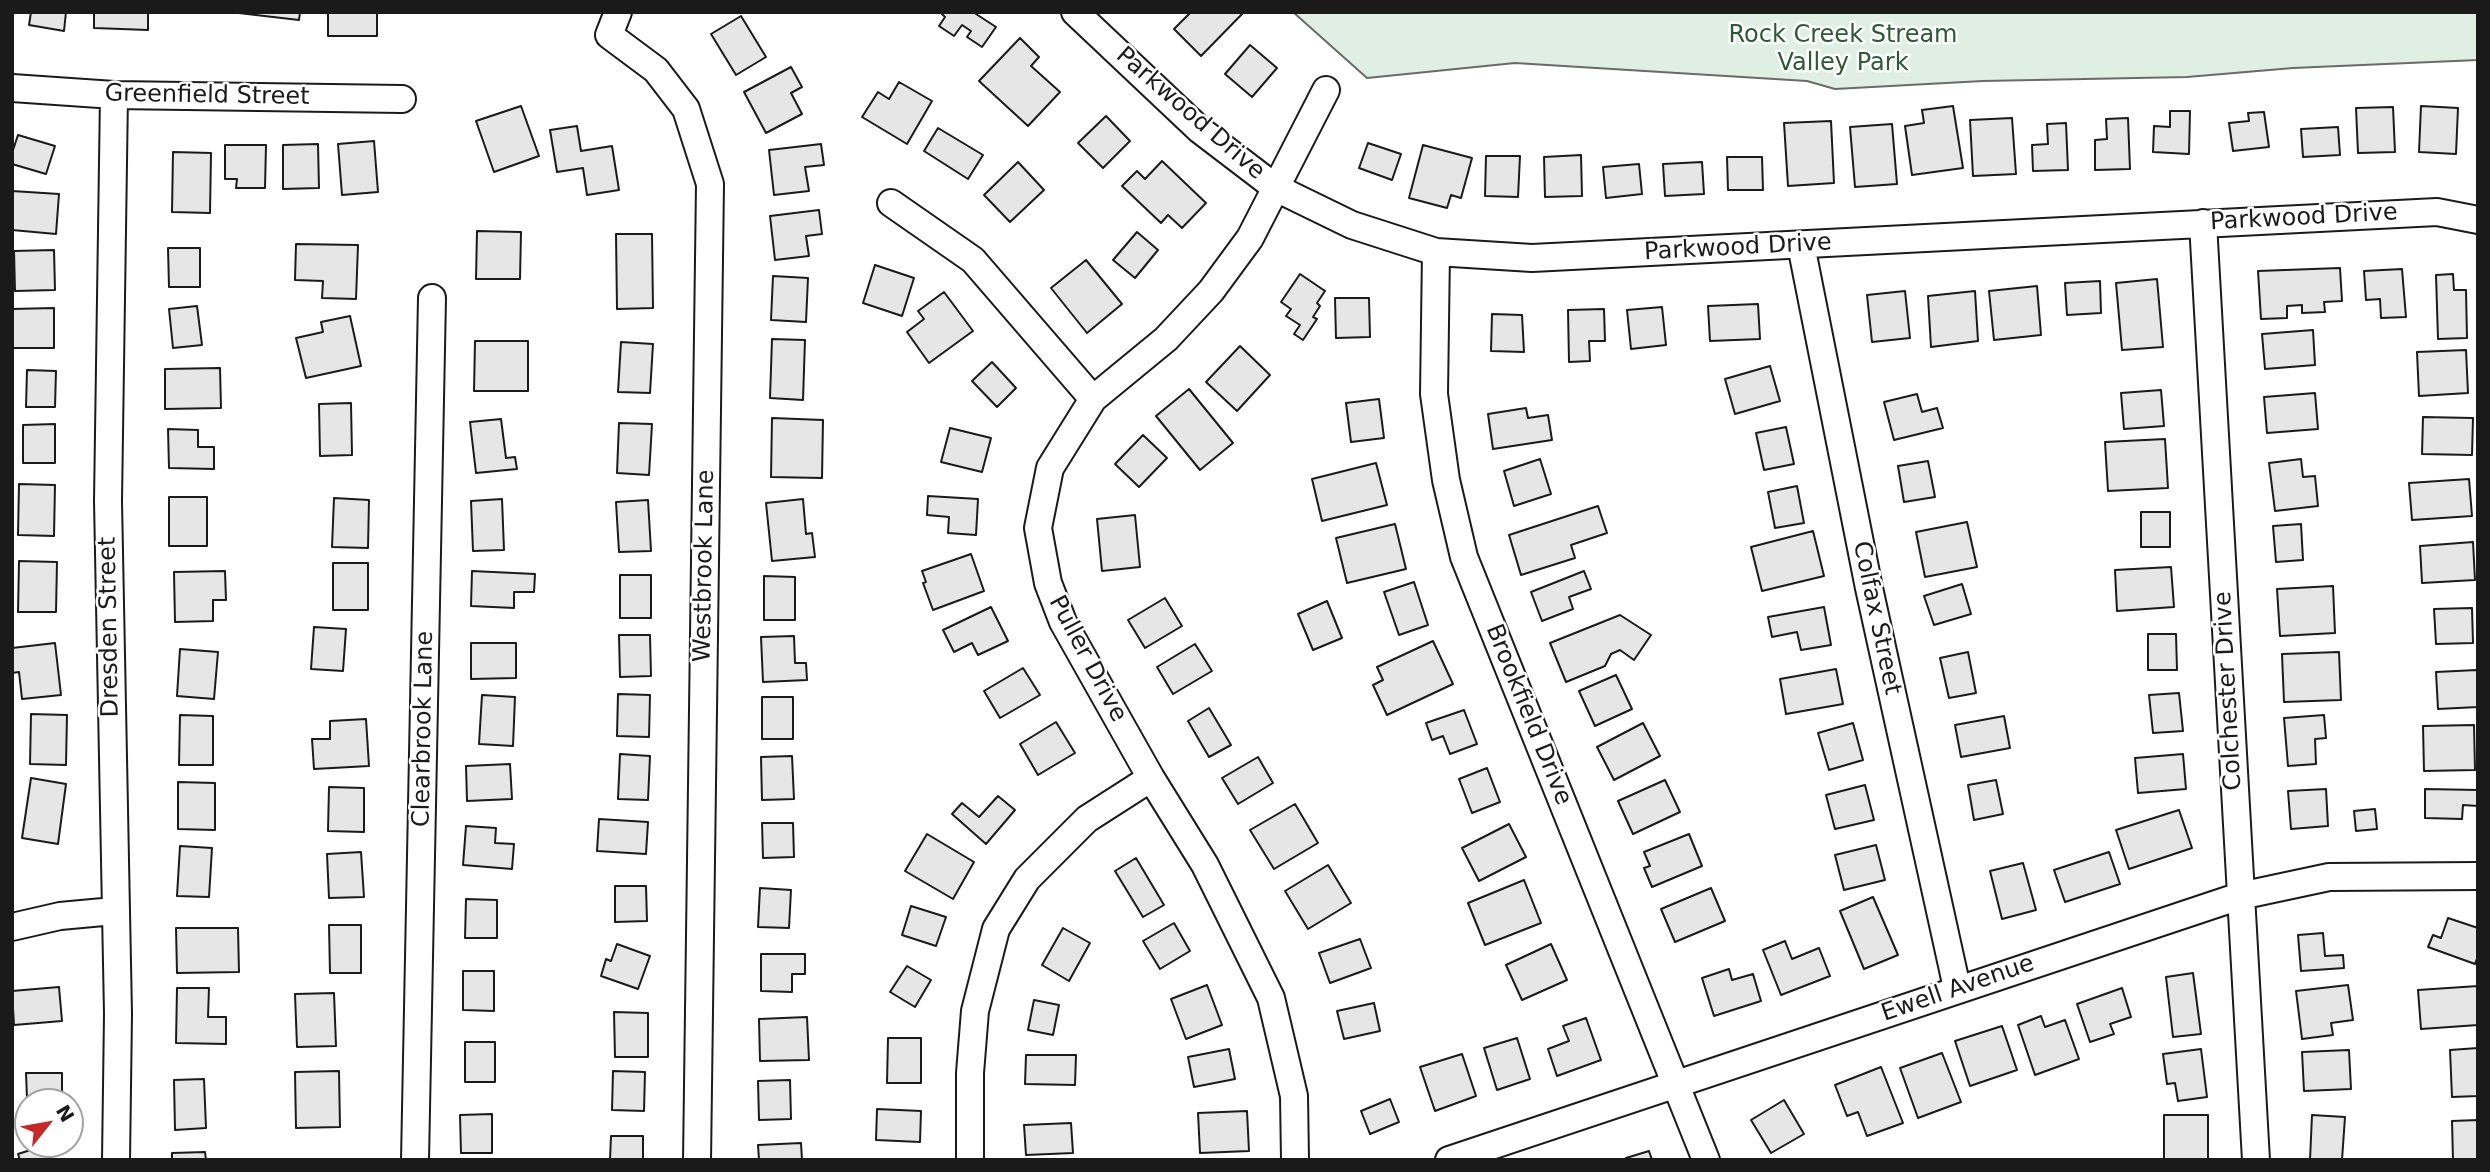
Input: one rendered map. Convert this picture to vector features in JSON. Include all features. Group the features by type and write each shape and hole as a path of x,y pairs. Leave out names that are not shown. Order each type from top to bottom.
{"street":[{"name":"Westbrook Lane","path":"618,12 609,35 656,70 686,108 710,184 697,1160"},
{"name":"Parkwood Drive","path":"1075,12 1200,130 1276,188 1352,225 1436,252 1532,258 2437,212 2478,220"},
{"name":"Greenfield Street","path":"12,88 114,95 402,99"},
{"name":"Puller Drive","path":"1295,1160 1294,1096 1271,998 1205,865 1151,778 1063,622 1048,583 1038,528 1050,468 1093,399 1166,339 1210,291 1250,238 1326,90"},
{"name":"Dresden Street","path":"114,95 108,500 118,1014 116,1160"},
{"path":"891,203 974,260 1093,399"},
{"name":"Colchester Drive","path":"2203,223 2256,1160"},
{"name":"Colfax Street","path":"1801,245 1869,588 1957,988"},
{"name":"Brookfield Drive","path":"1436,252 1434,394 1446,480 1464,557 1706,1160"},
{"name":"Clearbrook Lane","path":"415,1160 432,298"},
{"path":"970,1160 970,1073 975,1011 996,929 1027,878 1087,818 1151,778"},
{"name":"Ewell Avenue","path":"1449,1160 1676,1086 1957,988 2240,896 2329,877 2478,876"},
{"path":"12,927 60,916 114,911"}],"green space":[{"name":"Rock Creek Stream Valley Park","path":"1293,12 2478,12 2478,60 2293,68 2187,77 1983,81 1835,89 1807,81 1515,63 1367,78"}],"building":[{"path":"31,12 66,12 64,31 29,25"},
{"path":"94,12 148,12 148,30 94,28"},
{"path":"230,12 300,12 299,20"},
{"path":"328,12 377,12 377,36 328,36"},
{"path":"940,12 973,12 996,27 982,47 967,37 971,31 962,25 954,36 939,26 945,17"},
{"path":"1191,12 1244,12 1201,56 1174,29"},
{"path":"741,16 766,57 736,75 711,34"},
{"path":"1020,38 1039,57 1031,66 1060,92 1028,126 979,81"},
{"path":"1250,45 1277,68 1252,97 1225,74"},
{"path":"791,67 802,87 791,93 802,114 766,133 744,92"},
{"path":"899,82 932,101 907,144 862,117 878,92 889,99"},
{"path":"521,106 539,156 494,172 476,121"},
{"path":"1953,106 1963,168 1912,175 1905,126 1924,123 1922,110"},
{"path":"2421,106 2458,108 2456,154 2419,152"},
{"path":"2393,107 2395,152 2358,153 2356,108"},
{"path":"2170,111 2190,111 2189,154 2153,152 2154,126 2170,127"},
{"path":"2264,112 2269,147 2233,151 2229,123 2249,121 2248,113"},
{"path":"1106,116 1130,141 1103,168 1078,143"},
{"path":"2012,118 2016,174 1973,176 1970,120"},
{"path":"2128,118 2130,169 2095,170 2095,140 2107,139 2106,119"},
{"path":"1831,121 1834,183 1788,186 1784,123"},
{"path":"2066,123 2068,170 2033,171 2032,145 2048,144 2047,124"},
{"path":"1892,124 1897,184 1855,187 1850,127"},
{"path":"577,126 581,151 612,146 619,190 587,195 583,168 557,172 550,130"},
{"path":"2338,127 2340,155 2303,157 2301,129"},
{"path":"938,128 983,155 968,179 924,151"},
{"path":"18,135 55,146 46,174 12,164 12,153"},
{"path":"374,141 378,192 342,195 338,144"},
{"path":"1368,143 1401,154 1392,180 1359,168"},
{"path":"318,144 319,188 283,189 283,145"},
{"path":"821,144 824,165 805,167 809,191 774,195 769,150"},
{"path":"225,145 266,145 265,188 236,188 237,179 225,179"},
{"path":"1423,145 1472,158 1461,198 1451,195 1447,208 1409,198"},
{"path":"173,152 211,153 210,213 172,212"},
{"path":"1581,155 1582,196 1545,197 1544,157"},
{"path":"1486,156 1520,156 1518,197 1485,196"},
{"path":"1727,157 1762,157 1763,190 1728,190"},
{"path":"1162,161 1206,203 1182,228 1168,215 1161,223 1122,186 1137,171 1145,179"},
{"path":"1018,162 1044,190 1010,222 984,195"},
{"path":"1702,162 1704,194 1665,196 1663,164"},
{"path":"1639,164 1642,194 1606,198 1603,167"},
{"path":"12,191 59,194 56,234 12,230"},
{"path":"819,210 822,234 806,236 809,256 775,260 770,216"},
{"path":"477,231 521,232 520,279 476,279"},
{"path":"1137,232 1158,250 1135,278 1113,260"},
{"path":"616,234 652,234 653,308 617,309"},
{"path":"296,244 358,245 356,299 322,298 323,281 295,280"},
{"path":"168,248 200,248 200,287 169,287"},
{"path":"54,250 55,290 15,291 14,251"},
{"path":"1086,260 1122,304 1087,333 1051,288"},
{"path":"875,265 914,278 902,316 863,303"},
{"path":"2340,268 2342,301 2324,302 2325,312 2302,313 2302,305 2287,306 2287,318 2261,319 2258,271"},
{"path":"2402,269 2406,317 2381,318 2380,299 2366,300 2364,271"},
{"path":"1300,274 1325,291 1317,303 1320,306 1313,317 1317,319 1303,340 1294,334 1300,325 1286,316 1291,309 1281,302"},
{"path":"2453,274 2454,290 2466,290 2467,338 2438,339 2436,275"},
{"path":"773,276 808,278 806,322 771,320"},
{"path":"2157,279 2163,347 2122,350 2116,283"},
{"path":"2100,281 2101,313 2067,315 2065,283"},
{"path":"2037,286 2041,335 1994,340 1989,291"},
{"path":"1905,291 1910,338 1872,342 1867,295"},
{"path":"1975,291 1978,341 1931,347 1928,296"},
{"path":"944,292 973,331 929,363 907,332 924,319 918,311"},
{"path":"1335,298 1369,298 1370,337 1336,338"},
{"path":"1758,304 1760,339 1710,341 1708,306"},
{"path":"197,306 202,345 173,348 169,309"},
{"path":"1662,307 1666,345 1631,349 1627,310"},
{"path":"54,308 54,348 12,348 12,309"},
{"path":"1604,309 1605,341 1589,341 1590,361 1569,362 1568,310"},
{"path":"1492,314 1522,315 1524,352 1491,351"},
{"path":"350,316 361,366 306,378 296,338 323,332 321,322"},
{"path":"2313,330 2315,365 2265,369 2262,334"},
{"path":"772,339 805,340 803,400 770,398"},
{"path":"475,341 528,341 528,391 474,391"},
{"path":"621,342 653,344 650,393 618,392"},
{"path":"1240,346 1270,375 1237,411 1206,382"},
{"path":"2466,350 2468,393 2419,396 2417,352"},
{"path":"992,362 1016,388 997,407 972,381"},
{"path":"1770,366 1780,401 1735,414 1725,379"},
{"path":"220,368 221,408 165,409 165,369"},
{"path":"27,370 56,371 55,407 26,407"},
{"path":"1189,389 1233,443 1200,470 1156,416"},
{"path":"2161,390 2164,426 2124,429 2121,393"},
{"path":"2315,393 2318,429 2267,433 2264,397"},
{"path":"1917,394 1922,412 1937,408 1943,428 1894,440 1884,402"},
{"path":"1379,399 1384,438 1351,442 1346,403"},
{"path":"351,403 352,455 320,456 319,404"},
{"path":"1526,408 1528,418 1548,415 1552,440 1493,449 1488,414"},
{"path":"2423,417 2473,418 2472,455 2422,454"},
{"path":"772,418 823,420 822,478 771,477"},
{"path":"501,419 506,458 515,457 517,469 476,473 470,422"},
{"path":"619,423 652,424 649,475 617,473"},
{"path":"55,424 55,463 23,463 23,425"},
{"path":"1786,427 1794,464 1764,470 1756,433"},
{"path":"950,428 991,438 982,472 941,462"},
{"path":"168,429 198,430 198,447 214,447 214,469 169,468"},
{"path":"1143,435 1167,458 1139,487 1115,464"},
{"path":"2165,439 2168,488 2108,491 2105,442"},
{"path":"1540,459 1551,494 1514,506 1504,471"},
{"path":"2301,459 2303,477 2315,476 2318,506 2275,511 2269,463"},
{"path":"1928,461 1935,497 1904,502 1898,466"},
{"path":"1376,463 1387,505 1322,521 1312,479"},
{"path":"2469,479 2472,516 2412,520 2409,483"},
{"path":"19,484 55,485 54,536 18,535"},
{"path":"1797,486 1804,523 1775,528 1768,492"},
{"path":"928,496 978,499 976,535 948,533 949,517 927,515"},
{"path":"169,497 207,497 207,546 169,546"},
{"path":"334,498 369,500 368,548 332,547"},
{"path":"502,499 504,550 473,551 471,501"},
{"path":"803,499 806,534 812,533 815,557 772,561 766,503"},
{"path":"648,500 651,551 619,552 616,502"},
{"path":"1598,506 1607,533 1571,545 1575,558 1521,575 1509,535"},
{"path":"2141,512 2170,512 2170,547 2141,547"},
{"path":"1135,515 1140,567 1102,571 1097,519"},
{"path":"1967,522 1977,567 1925,577 1916,532"},
{"path":"1395,524 1406,569 1347,583 1336,538"},
{"path":"2301,524 2303,560 2276,562 2273,526"},
{"path":"1813,531 1824,576 1762,591 1751,547"},
{"path":"2473,542 2475,580 2422,583 2420,546"},
{"path":"971,554 984,591 933,610 923,583 926,582 922,571"},
{"path":"19,561 57,562 56,612 18,612"},
{"path":"333,563 368,563 368,610 333,610"},
{"path":"2171,567 2174,607 2117,611 2115,570"},
{"path":"225,571 226,600 213,600 213,621 175,622 174,572"},
{"path":"472,571 535,574 534,592 514,592 514,608 471,606"},
{"path":"1584,571 1591,589 1569,597 1573,609 1542,621 1531,592"},
{"path":"620,575 651,575 651,618 620,618"},
{"path":"764,576 795,577 795,620 764,620"},
{"path":"1414,582 1428,625 1399,635 1384,592"},
{"path":"1962,584 1971,614 1934,625 1924,596"},
{"path":"2333,586 2335,633 2280,636 2277,589"},
{"path":"1165,598 1182,626 1145,648 1128,620"},
{"path":"1327,601 1342,638 1313,650 1298,614"},
{"path":"991,607 1008,641 978,655 972,643 954,652 943,630"},
{"path":"1824,607 1831,645 1801,650 1797,632 1772,637 1768,617"},
{"path":"2472,608 2473,643 2436,644 2434,609"},
{"path":"1620,615 1651,635 1634,660 1620,650 1611,654 1605,666 1566,682 1550,643"},
{"path":"314,627 346,629 343,671 311,669"},
{"path":"2148,634 2176,634 2177,670 2148,670"},
{"path":"619,635 650,635 651,676 620,677"},
{"path":"794,636 795,663 806,663 807,680 763,682 761,637"},
{"path":"1433,641 1453,684 1387,715 1373,685 1383,680 1377,667"},
{"path":"55,643 61,695 22,699 19,672 12,673 12,648"},
{"path":"471,643 516,643 516,678 471,679"},
{"path":"1195,644 1212,671 1173,694 1157,667"},
{"path":"180,649 218,652 214,699 177,696"},
{"path":"1968,652 1976,693 1949,698 1940,658"},
{"path":"2339,652 2341,700 2284,702 2282,654"},
{"path":"1023,668 1040,695 1000,718 984,691"},
{"path":"1836,669 1843,704 1786,714 1780,679"},
{"path":"2477,670 2478,707 2438,709 2436,672"},
{"path":"1616,675 1632,709 1595,726 1579,691"},
{"path":"2179,693 2183,731 2153,733 2149,695"},
{"path":"618,694 650,695 649,737 617,736"},
{"path":"482,695 515,697 513,746 479,744"},
{"path":"762,697 793,697 793,739 762,739"},
{"path":"1209,708 1231,745 1209,757 1188,721"},
{"path":"1464,710 1477,744 1450,754 1443,736 1432,740 1426,723"},
{"path":"31,714 67,715 66,765 30,764"},
{"path":"180,715 213,716 213,765 179,765"},
{"path":"2324,715 2326,738 2315,739 2316,764 2288,766 2284,718"},
{"path":"2004,716 2010,748 1961,757 1955,725"},
{"path":"366,719 369,766 314,769 312,739 330,739 330,721"},
{"path":"1056,722 1075,753 1038,775 1020,744"},
{"path":"1643,723 1660,756 1614,780 1597,747"},
{"path":"1853,723 1863,760 1829,770 1818,733"},
{"path":"2474,725 2475,770 2424,771 2423,726"},
{"path":"620,754 650,756 648,800 618,799"},
{"path":"2183,754 2186,789 2138,793 2135,758"},
{"path":"792,756 794,799 762,800 761,757"},
{"path":"1258,757 1273,783 1238,804 1222,778"},
{"path":"510,764 512,799 467,801 466,766"},
{"path":"1487,768 1500,802 1472,813 1459,779"},
{"path":"31,778 66,784 58,844 22,838"},
{"path":"1665,780 1680,812 1633,834 1618,801"},
{"path":"1996,780 2003,814 1974,820 1968,785"},
{"path":"178,782 215,783 215,830 178,829"},
{"path":"1865,785 1874,820 1835,829 1826,795"},
{"path":"329,787 364,788 364,832 328,831"},
{"path":"2326,789 2328,826 2291,829 2288,791"},
{"path":"2425,789 2478,790 2478,806 2463,805 2462,819 2425,818"},
{"path":"998,796 1015,810 986,844 952,814 962,803 979,817"},
{"path":"1295,804 1318,843 1274,869 1250,830"},
{"path":"2375,809 2377,829 2356,831 2354,811"},
{"path":"2179,810 2192,848 2129,869 2116,830"},
{"path":"599,819 648,822 646,854 597,851"},
{"path":"762,823 793,823 794,857 763,858"},
{"path":"1509,824 1526,857 1479,881 1462,848"},
{"path":"466,826 496,828 495,843 514,844 512,869 463,865"},
{"path":"927,834 974,862 953,899 905,871"},
{"path":"1689,834 1702,866 1652,887 1644,868 1650,866 1644,852"},
{"path":"1876,845 1885,880 1844,890 1835,855"},
{"path":"180,846 212,848 209,897 177,896"},
{"path":"361,852 364,897 329,898 327,854"},
{"path":"2109,852 2120,884 2065,902 2054,870"},
{"path":"1136,858 1164,905 1143,917 1115,871"},
{"path":"2023,863 2036,910 2002,919 1990,871"},
{"path":"1328,865 1351,903 1308,929 1285,891"},
{"path":"1524,880 1541,923 1485,945 1468,903"},
{"path":"615,886 646,886 647,921 615,922"},
{"path":"760,888 791,890 789,928 758,927"},
{"path":"1711,888 1725,921 1675,942 1661,909"},
{"path":"1873,897 1898,955 1864,969 1840,911"},
{"path":"466,899 497,900 497,938 465,938"},
{"path":"911,906 946,917 936,946 902,935"},
{"path":"2448,918 2478,928 2478,956 2475,964 2428,947 2433,935 2441,938"},
{"path":"1174,923 1190,951 1160,969 1143,941"},
{"path":"329,925 361,925 361,973 330,973"},
{"path":"176,928 238,928 239,972 177,973"},
{"path":"1063,928 1090,943 1069,981 1042,965"},
{"path":"2323,933 2325,956 2343,955 2344,968 2301,971 2298,935"},
{"path":"1360,939 1371,968 1330,983 1319,953"},
{"path":"1785,941 1792,959 1819,948 1830,976 1781,995 1763,950"},
{"path":"617,944 650,956 638,989 601,976 606,959 611,961"},
{"path":"1551,944 1567,980 1522,1000 1506,965"},
{"path":"761,954 805,954 805,974 792,974 792,992 761,991"},
{"path":"907,966 931,980 915,1007 890,992"},
{"path":"1729,969 1732,980 1753,974 1761,1001 1714,1016 1702,978"},
{"path":"463,971 494,971 494,1011 463,1010"},
{"path":"2193,973 2201,1034 2173,1037 2166,977"},
{"path":"1207,985 1222,1025 1186,1039 1171,999"},
{"path":"2348,985 2353,1020 2331,1023 2333,1035 2302,1039 2296,991"},
{"path":"2478,986 2478,1025 2421,1029 2418,990"},
{"path":"59,987 62,1021 14,1025 12,991"},
{"path":"177,988 209,988 208,1017 226,1017 226,1044 176,1043"},
{"path":"2122,988 2131,1017 2110,1024 2114,1034 2090,1042 2077,1004"},
{"path":"334,993 336,1046 297,1047 295,994"},
{"path":"1034,1000 1059,1005 1053,1035 1028,1030"},
{"path":"1374,1003 1380,1031 1344,1039 1337,1011"},
{"path":"614,1012 648,1013 648,1057 615,1057"},
{"path":"2041,1016 2045,1027 2065,1020 2079,1059 2035,1075 2018,1025"},
{"path":"807,1017 809,1060 760,1061 759,1019"},
{"path":"1586,1018 1601,1060 1557,1076 1548,1049 1569,1041 1563,1026"},
{"path":"2002,1026 2017,1070 1970,1086 1955,1041"},
{"path":"888,1038 921,1038 921,1083 887,1083"},
{"path":"1517,1038 1530,1079 1497,1090 1484,1048"},
{"path":"465,1042 495,1042 495,1082 465,1082"},
{"path":"2478,1048 2478,1096 2452,1097 2450,1050"},
{"path":"1229,1049 1235,1079 1194,1087 1188,1057"},
{"path":"2201,1049 2207,1097 2178,1101 2175,1083 2167,1084 2163,1054"},
{"path":"2349,1050 2351,1089 2304,1091 2302,1052"},
{"path":"1942,1053 1961,1102 1918,1118 1900,1068"},
{"path":"1462,1054 1476,1096 1435,1111 1420,1067"},
{"path":"1026,1055 1076,1055 1075,1085 1025,1084"},
{"path":"1881,1067 1903,1123 1867,1136 1858,1112 1847,1116 1835,1085"},
{"path":"339,1071 340,1127 296,1128 295,1072"},
{"path":"613,1071 645,1072 644,1111 612,1110"},
{"path":"26,1073 62,1073 62,1088 27,1088"},
{"path":"204,1079 206,1128 175,1130 174,1080"},
{"path":"790,1080 791,1119 759,1120 758,1081"},
{"path":"1390,1099 1399,1122 1370,1134 1361,1111"},
{"path":"1784,1100 1804,1134 1771,1153 1751,1120"},
{"path":"877,1109 921,1111 920,1142 876,1140"},
{"path":"1247,1111 1249,1151 1200,1153 1198,1113"},
{"path":"492,1114 492,1153 461,1153 460,1115"},
{"path":"2164,1115 2208,1115 2208,1160 2164,1160"},
{"path":"2312,1115 2345,1117 2342,1160 2310,1160"},
{"path":"2478,1120 2478,1160 2453,1160 2452,1121"},
{"path":"1071,1123 1073,1153 1026,1155 1024,1125"},
{"path":"611,1136 643,1136 643,1160 610,1160"},
{"path":"801,1143 802,1160 759,1160 758,1145"},
{"path":"1649,1151 1652,1160 1626,1158"},
{"path":"205,1152 206,1160 172,1160 172,1153"},
{"path":"19,1158 51,1160 20,1160"}]}
